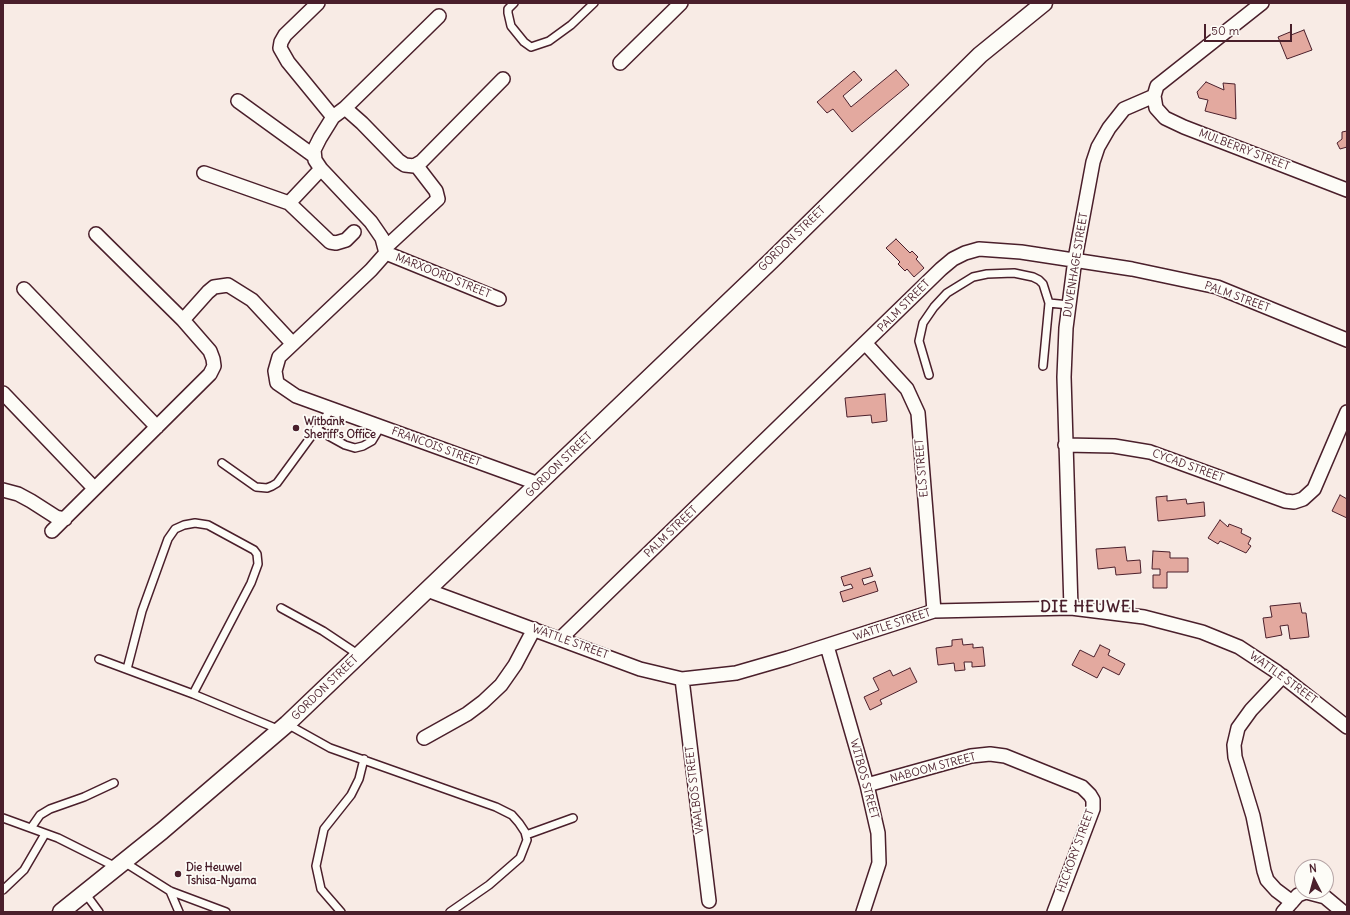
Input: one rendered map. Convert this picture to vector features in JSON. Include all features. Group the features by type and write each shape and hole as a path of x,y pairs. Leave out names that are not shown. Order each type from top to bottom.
{"street":[{"path":"318,3 285,35 281,42 280,48 288,62 333,117"},
{"path":"620,63 681,3"},
{"name":"GORDON STREET","path":"61,912 283,727 772,260 980,55 1044,3"},
{"path":"1154,96 1157,86 1167,77 1262,3"},
{"path":"314,156 314,150 333,117 345,108 439,16"},
{"path":"345,108 362,123 399,161 405,165 416,165 503,79"},
{"name":"MULBERRY STREET","path":"1154,96 1156,108 1165,118 1347,190"},
{"name":"DUVENHAGE STREET","path":"1071,608 1064,377 1066,328 1075,259 1093,162 1098,147 1109,128 1124,109 1154,96"},
{"path":"238,101 314,156 321,169 371,222 382,238 386,250"},
{"name":"FRANCOIS STREET","path":"416,165 436,191 438,199 386,250 371,270 292,343 279,357 275,366 275,378 277,383 296,396 539,484"},
{"path":"289,203 321,169"},
{"path":"204,173 289,203 330,242 346,240 354,232"},
{"path":"52,531 210,374 214,366 210,351 183,320 96,234"},
{"name":"PALM STREET","path":"560,639 941,270 953,259 965,253 979,249 1021,252 1075,259 1132,269 1217,287 1347,340"},
{"name":"MARXOORD STREET","path":"386,250 499,299"},
{"path":"183,320 214,287 228,285 252,300 292,343"},
{"path":"24,289 157,427"},
{"name":"ELS STREET","path":"866,344 907,388 918,414 934,611"},
{"path":"3,393 94,488"},
{"name":"CYCAD STREET","path":"1065,444 1114,446 1150,452 1285,500 1298,501 1307,496 1314,489 1347,412"},
{"path":"3,490 18,494 32,501 56,517 65,519"},
{"name":"WATTLE STREET","path":"427,590 640,669 682,679 736,672 827,646 934,611 1071,608 1144,617 1202,632 1239,648 1282,676 1347,727"},
{"path":"424,738 467,714 483,702 501,685 515,665 534,629"},
{"name":"WITBOS STREET","path":"827,646 867,785 878,833 880,854 876,872 863,912"},
{"path":"1282,676 1251,710 1238,728 1234,745 1235,757 1253,816 1267,880 1276,890 1292,902"},
{"name":"VAALBOS STREET","path":"682,679 708,900"},
{"name":"NABOOM STREET","path":"867,785 972,756 990,754 1005,756 1082,787 1088,791"},
{"name":"HICKORY STREET","path":"1054,912 1093,809 1093,800 1088,791"},
{"path":"1283,912 1298,895 1306,892 1324,897 1343,912"}],"lane":[{"path":"514,3 508,9 511,26 524,42 531,47 549,41 571,26 594,3"},
{"path":"929,375 919,341 920,330 934,307 947,293 960,283 973,277 987,274 1014,273 1033,277 1040,280 1043,284 1050,303 1043,366"},
{"path":"1050,303 1069,305"},
{"path":"222,463 256,487 267,488 277,483 332,408"},
{"path":"316,429 345,445 355,448 372,441 381,426"},
{"path":"127,670 142,611 168,539 175,529 184,525 195,523 208,525 254,550 257,554 258,564 251,583 192,694"},
{"path":"281,608 323,631 359,655"},
{"path":"99,659 283,727 330,748 496,807 512,815 520,823 526,835 526,848 520,858 489,885 453,911"},
{"path":"341,912 321,889 316,866 324,829 351,795 359,779 364,759"},
{"path":"31,828 40,815 50,809 84,797 114,783"},
{"path":"3,818 120,864 170,891 226,912"},
{"path":"526,835 573,818"},
{"path":"3,890 24,870 45,834"},
{"path":"170,891 179,912"},
{"path":"85,892 99,912"}],"building":[{"path":"1304,30 1312,50 1287,59 1278,37 1290,32 1291,35"},
{"path":"896,70 909,85 852,132 833,109 827,113 817,102 854,71 862,80 843,96 851,107"},
{"path":"1206,82 1224,90 1223,83 1235,84 1236,119 1205,111 1208,100 1199,98 1197,92"},
{"path":"1347,131 1347,147 1340,149 1337,143 1342,139 1342,132"},
{"path":"896,239 910,253 912,251 918,257 916,259 924,268 914,277 907,269 905,271 898,264 900,262 886,248"},
{"path":"885,394 887,421 872,423 871,415 847,417 845,398"},
{"path":"1340,495 1347,499 1347,518 1332,511"},
{"path":"1167,496 1167,501 1186,499 1187,504 1204,502 1205,516 1158,521 1156,497"},
{"path":"1220,520 1228,527 1229,524 1242,529 1241,533 1251,538 1248,544 1251,546 1246,553 1220,541 1218,544 1208,538"},
{"path":"1125,547 1127,561 1140,560 1141,573 1116,575 1115,567 1098,569 1096,549"},
{"path":"1153,551 1170,552 1170,558 1188,558 1188,572 1167,572 1167,588 1153,588 1153,575 1160,575 1160,569 1152,569"},
{"path":"870,568 873,576 862,579 864,585 875,581 878,591 843,602 840,592 853,588 851,584 844,586 841,577"},
{"path":"1300,603 1302,613 1306,613 1309,637 1290,639 1288,625 1280,626 1282,635 1266,638 1263,618 1272,617 1270,606"},
{"path":"962,639 963,645 973,644 973,648 983,647 985,666 972,667 972,662 964,662 965,670 955,671 954,663 938,665 936,648 952,646 952,640"},
{"path":"1100,645 1110,650 1108,655 1125,664 1119,675 1103,667 1097,678 1072,665 1080,650 1094,657"},
{"path":"910,668 917,682 880,700 882,704 870,710 864,697 879,690 873,678 890,670 893,676"}],"place":[{"name":"Witbank Sheriff’s Office","path":"296,428"},
{"name":"Die Heuwel Tshisa-Nyama","path":"178,874"}],"district":[{"name":"DIE HEUWEL","path":"1090,608"}]}
